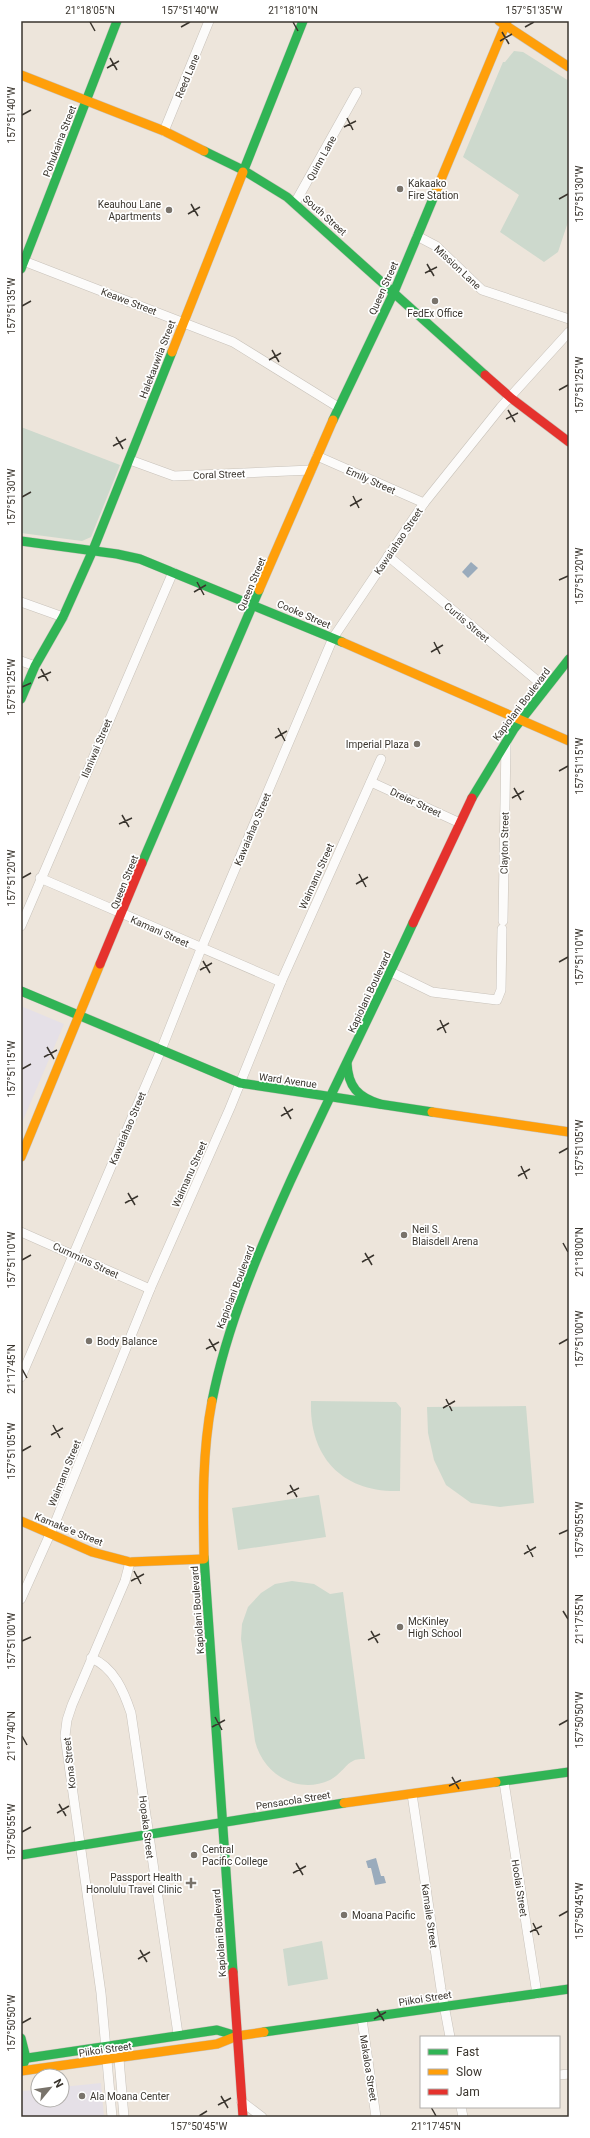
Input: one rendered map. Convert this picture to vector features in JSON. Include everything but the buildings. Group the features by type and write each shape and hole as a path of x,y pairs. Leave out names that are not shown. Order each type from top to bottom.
{"main road":[{"name":"Pohukaina Street","path":"22,263 117,21"},
{"name":"Halekauwila Street","path":"21,699 35,666 63,617 93,550 303,21"},
{"path":"504,22 569,67"},
{"name":"Queen Street","path":"21,1157 141,867 254,606 310,470 338,407 394,292 504,22"},
{"name":"South Street","path":"21,75 164,131 243,170 295,203 511,398 569,442"},
{"name":"Cooke Street","path":"21,541 93,550 140,559 332,638 522,719 569,741"},
{"name":"Kapiolani Boulevard","path":"242,2117 204,1559 203,1489 206,1431 219,1364 236,1312 254,1268 329,1097 391,972 482,778 522,719 569,659"},
{"name":"Ward Avenue","path":"21,991 240,1083 569,1132"},
{"path":"347,1063 348,1080 354,1089 361,1097 380,1104"},
{"name":"Kamakeʻe Street","path":"21,1521 92,1552 130,1562 204,1559"},
{"name":"Pensacola Street","path":"21,1855 222,1822 569,1772"},
{"name":"Piikoi Street","path":"21,2070 119,2059 217,2044 237,2036 569,1989"},
{"name":"Piikoi Street","path":"24,2058 178,2034 217,2030 237,2036"},
{"path":"21,2038 24,2058 21,2070"}],"street":[{"name":"Reed Lane","path":"164,131 209,21"},
{"name":"Quinn Lane","path":"295,203 357,92"},
{"name":"Mission Lane","path":"416,236 436,246 482,290 569,319"},
{"name":"Keawe Street","path":"22,263 184,322 232,342 338,407"},
{"name":"Kawaiahao Street","path":"21,1376 161,1050 201,949 332,638 424,503 501,407 511,398 569,332"},
{"name":"Emily Street","path":"317,456 424,503"},
{"name":"Coral Street","path":"130,460 174,476 310,470"},
{"name":"Curtis Street","path":"388,556 546,688"},
{"name":"Ilaniwai Street","path":"21,926 40,878 173,572"},
{"path":"21,602 63,617"},
{"path":"21,661 35,666"},
{"name":"Clayton Street","path":"391,972 432,992 497,1000 501,990 506,742"},
{"name":"Waimanu Street","path":"21,1599 75,1474 150,1289 240,1083 281,982 381,759"},
{"name":"Dreier Street","path":"371,782 460,823"},
{"name":"Kamani Street","path":"40,878 201,949 281,982"},
{"name":"Cummins Street","path":"21,1232 74,1253 103,1269 150,1289"},
{"name":"Kona Street","path":"112,2117 106,2060 106,2045 81,1846 65,1736 67,1720 91,1658 125,1581 130,1562"},
{"name":"Hopaka Street","path":"91,1658 104,1666 114,1677 131,1713 140,1762 148,1835 178,2034"},
{"name":"Hoolai Street","path":"504,1782 536,1994"},
{"name":"Kamaile Street","path":"412,1794 450,2036"},
{"name":"Makaloa Street","path":"362,2019 376,2117"},
{"path":"106,2045 119,2059 124,2117"},
{"path":"242,2101 262,2117"}],"shaded area":[{"path":"514,51 523,52 569,81 569,219 558,252 544,262 500,232 519,195 463,157 503,62 505,62"},
{"path":"21,427 120,465 91,537 82,541 21,533"},
{"path":"21,1006 64,1024 21,1125"},
{"path":"311,1401 396,1402 401,1408 400,1491 380,1490 362,1486 346,1478 333,1468 323,1455 316,1439 312,1421"},
{"path":"526,1406 534,1503 500,1507 471,1503 446,1485 434,1460 428,1433 427,1407"},
{"path":"319,1495 326,1537 238,1550 232,1508"},
{"path":"292,1581 314,1584 330,1594 343,1592 365,1759 351,1762 334,1778 318,1784 305,1785 294,1783 283,1778 265,1763 259,1753 255,1741 241,1639 242,1624 248,1607 261,1593 275,1584"},
{"path":"322,1941 328,1979 288,1986 283,1949"},
{"name":"Ala Moana Center","path":"101,2083 104,2117 21,2117 21,2091 30,2090 30,2108 70,2108 70,2086"}],"water":[{"path":"471,562 478,568 468,578 462,572"},
{"path":"376,1858 381,1876 384,1876 386,1883 375,1885 371,1868 368,1868 366,1861"}],"traffic: fast":[{"path":"21,269 117,21"},
{"path":"243,172 303,21"},
{"path":"204,151 243,170 287,197 485,375"},
{"path":"333,420 394,292 437,189"},
{"path":"21,699 35,666 63,617 93,550 172,352"},
{"path":"21,541 117,554 140,559 342,642"},
{"path":"142,863 259,590"},
{"path":"472,798 514,729 569,659"},
{"path":"212,1401 218,1373 235,1317 266,1235 305,1149 413,923"},
{"path":"21,991 240,1083 432,1112"},
{"path":"347,1063 349,1079 356,1090 366,1098 380,1104"},
{"path":"204,1557 233,1972"},
{"path":"496,1782 569,1772"},
{"path":"21,1855 344,1803"},
{"path":"264,2032 569,1989"},
{"path":"21,2059 217,2030 237,2036"},
{"path":"21,2038 26,2058 23,2065"}],"traffic: slow":[{"path":"499,21 569,67"},
{"path":"437,189 507,21"},
{"path":"21,75 164,131 204,151"},
{"path":"172,352 243,172"},
{"path":"259,590 333,420"},
{"path":"342,642 569,741"},
{"path":"21,1157 100,964"},
{"path":"432,1112 569,1132"},
{"path":"204,1557 203,1498 206,1440 212,1401"},
{"path":"21,1521 92,1552 130,1562 204,1559"},
{"path":"344,1803 496,1782"},
{"path":"21,2071 217,2044 237,2036 264,2032"}],"traffic: jam":[{"path":"485,375 511,398 569,442"},
{"path":"413,923 472,798"},
{"path":"100,964 142,863"},
{"path":"233,1972 243,2117"}],"place":[{"name":"Kakaako Fire Station","path":"400,189"},
{"name":"Keauhou Lane Apartments","path":"169,210"},
{"name":"FedEx Office","path":"435,301"},
{"name":"Imperial Plaza","path":"417,744"},
{"name":"Neil S. Blaisdell Arena","path":"404,1235"},
{"name":"Body Balance","path":"89,1341"},
{"name":"McKinley High School","path":"400,1627"},
{"name":"Central Pacific College","path":"194,1855"},
{"name":"Passport Health Honolulu Travel Clinic","path":"191,1883"},
{"name":"Moana Pacific","path":"344,1915"},
{"name":"Ala Moana Center","path":"82,2096"}]}
